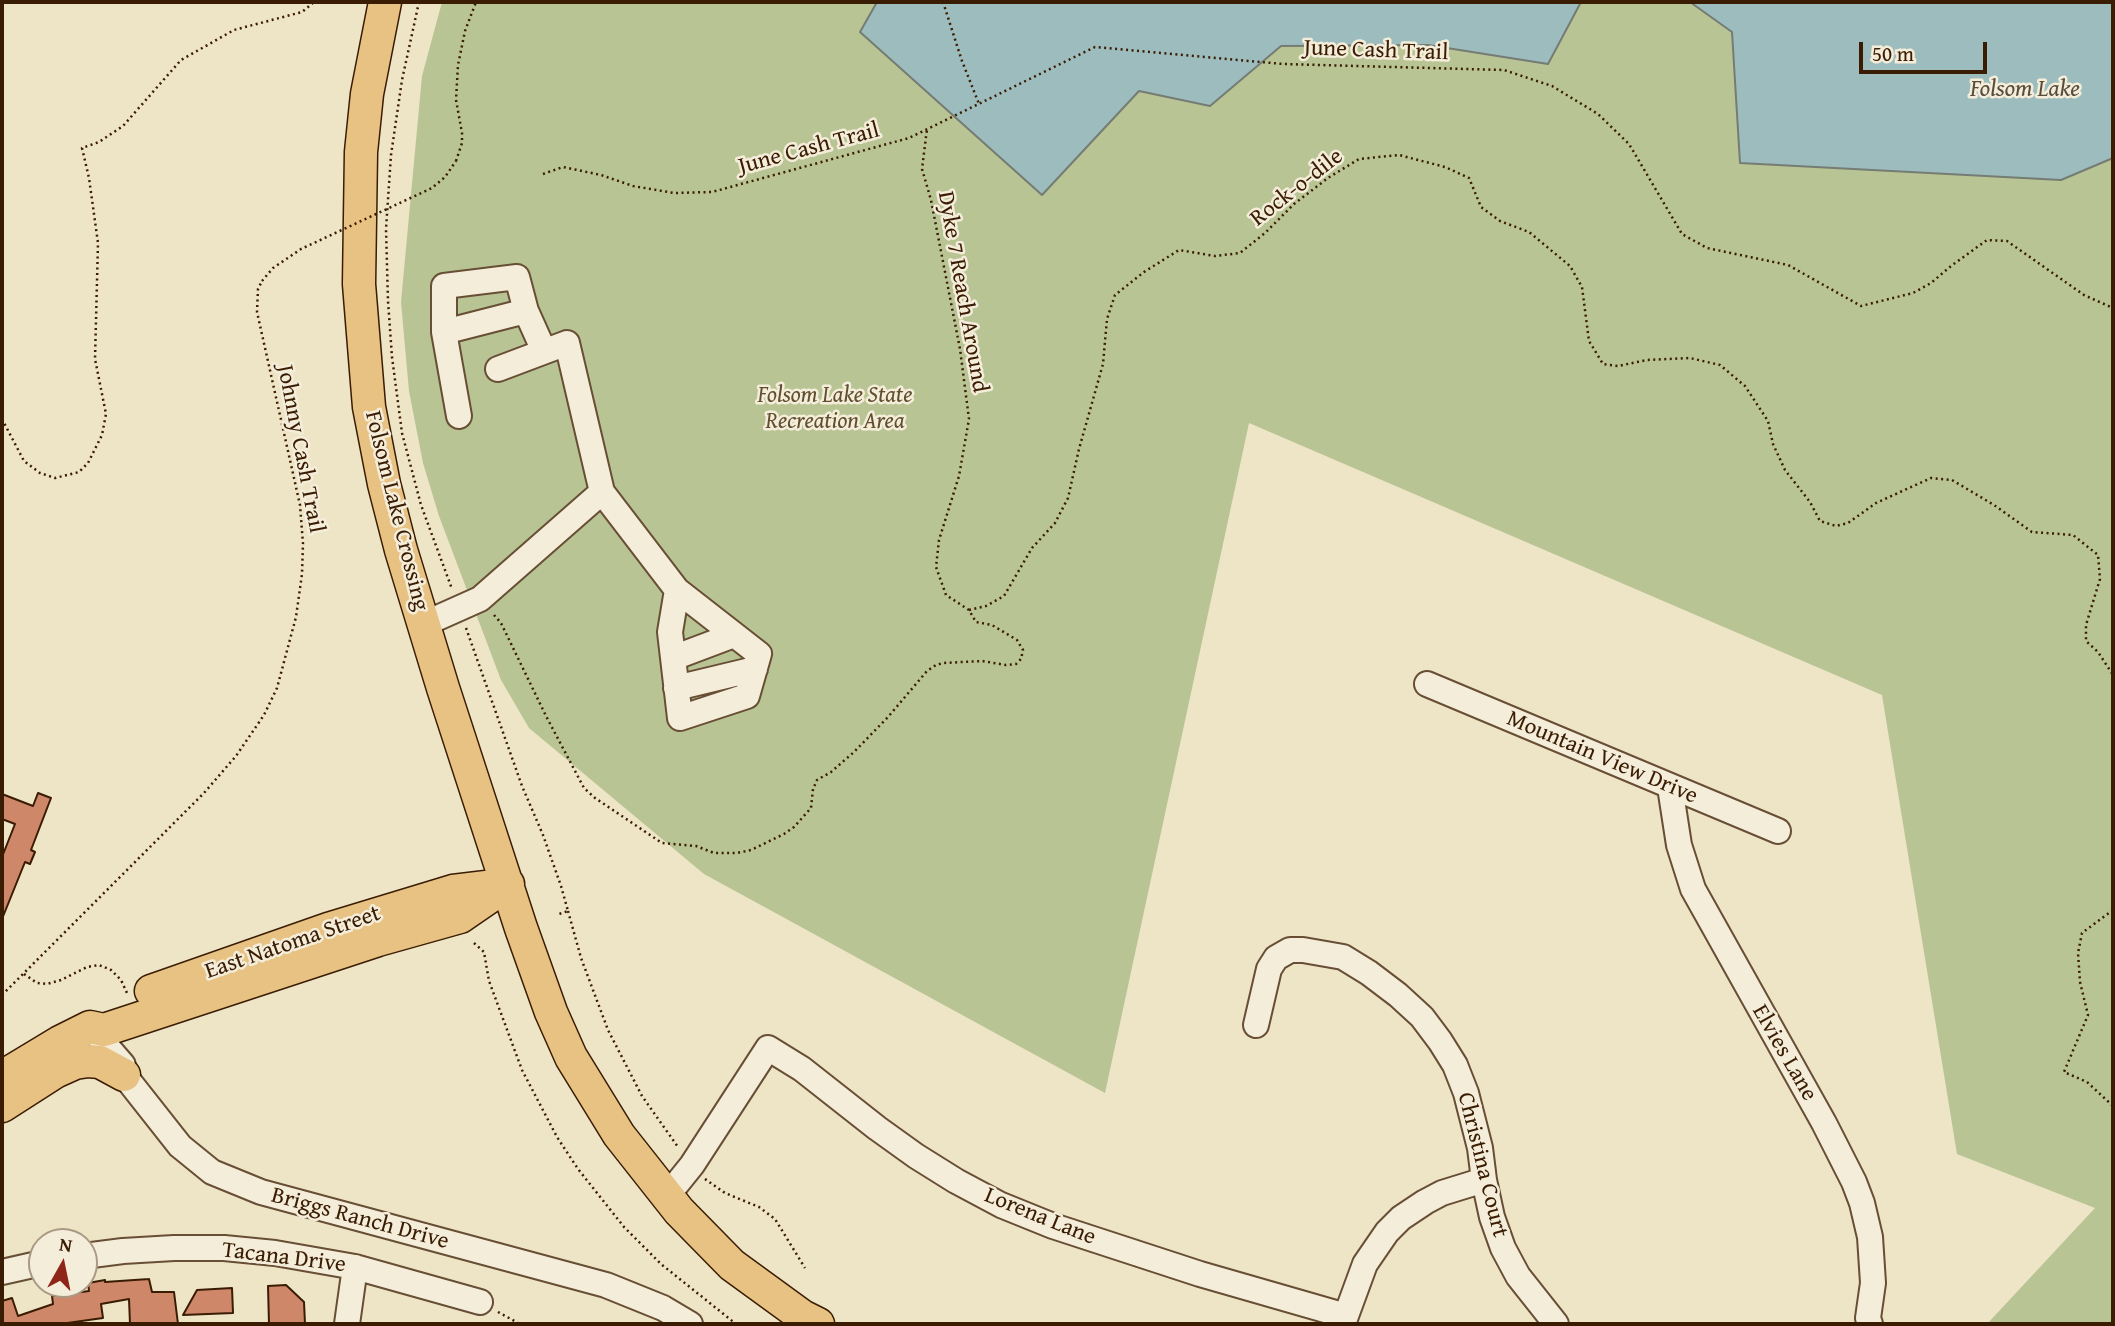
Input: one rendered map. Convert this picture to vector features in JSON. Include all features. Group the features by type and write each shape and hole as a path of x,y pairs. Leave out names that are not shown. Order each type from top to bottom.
{"main road":[{"name":"Folsom Lake Crossing","path":"384,2 361,152 359,284 369,407 384,484 401,550 447,702 508,884"},
{"name":"East Natoma Street","path":"90,1027 96,1013 130,999 328,929 453,891 508,884"},
{"name":"East Natoma Street","path":"2,1077 90,1027 104,1030 378,940 460,917 508,884"},
{"path":"508,884 521,928 570,1057 619,1135 679,1211 732,1265 802,1317 818,1324"},
{"path":"2,1106 54,1072 75,1063 100,1062 124,1075"}],"street":[{"path":"459,416 444,332 444,286 517,277 526,311 544,351"},
{"path":"444,332 526,311"},
{"path":"498,369 567,343 602,492 677,590 759,654 755,669 676,688 670,632 677,590"},
{"path":"424,624 470,604 602,492"},
{"path":"673,658 734,635"},
{"name":"Mountain View Drive","path":"1427,684 1778,831"},
{"name":"Elvies Lane","path":"1670,787 1679,845 1693,889 1824,1122 1862,1203 1870,1237 1873,1272 1868,1318 1870,1324"},
{"name":"Christina Court","path":"1256,1026 1269,969 1276,958 1290,950 1343,957 1398,995 1422,1017 1455,1065 1466,1093 1480,1148 1492,1217 1503,1248 1518,1276 1556,1324"},
{"name":"Briggs Ranch Drive","path":"90,1027 123,1065 124,1075 180,1146 212,1172 274,1196 606,1286 663,1308 690,1324"},
{"name":"Lorena Lane","path":"692,1165 768,1048 802,1069 877,1129 916,1156 1001,1205 1054,1226 1344,1320"},
{"path":"667,1196 692,1165"},
{"path":"1344,1320 1365,1264 1401,1218 1442,1193 1484,1180"},
{"name":"Tacana Drive","path":"98,1254 174,1248 224,1248 275,1253 355,1267 480,1301"},
{"path":"2,1272 28,1266"},
{"path":"347,1324 355,1267"}],"path":[{"path":"2,419 24,461 40,473 55,478 79,472 88,463 102,436 106,414 95,359 98,243 82,148 99,142 122,125 181,60 234,30 302,12 314,2"},
{"path":"419,2 402,80 391,155 386,229 392,357 402,433 421,505 470,604 522,786 543,835 594,996 624,1063 663,1127 692,1165 709,1184 759,1208 775,1219 805,1268"},
{"name":"Johnny Cash Trail","path":"2,995 204,793 236,756 264,715 277,688 296,617 303,544 300,505 257,312 258,289 272,268 301,249 432,188 445,177 456,160 462,143 456,100 458,65 465,31 476,2"},
{"path":"943,2 979,104"},
{"name":"June Cash Trail","path":"543,174 563,167 601,175 633,186 674,193 712,192 909,138 1095,47 1283,64 1504,70 1552,86 1598,114 1629,144 1682,234 1707,248 1788,265 1861,306 1913,293 1931,284 1987,240 2007,241 2084,295 2113,309"},
{"name":"Dyke 7 Reach Around","path":"470,604 501,623 560,745 584,788 662,843 696,846 715,853 751,850 794,827 811,808 817,780 854,752 888,718 927,671 936,665 982,661 1006,665 1021,659 1023,650 1017,640 992,625 976,622 969,610 947,595 936,567 939,540 959,476 969,419 960,349 931,200 922,169 927,129"},
{"name":"Rock-o-dile","path":"969,610 986,607 1004,596 1032,548 1055,523 1068,498 1103,364 1107,319 1115,295 1144,272 1179,250 1215,256 1240,253 1294,204 1328,178 1359,159 1399,155 1445,167 1469,178 1480,207 1500,221 1530,232 1570,265 1582,287 1589,341 1604,364 1618,366 1647,360 1690,358 1720,365 1745,386 1768,421 1773,444 1785,470 1810,502 1820,521 1836,526 1848,523 1876,503 1931,478 1952,480 2032,532 2073,536 2098,555 2100,579 2086,625 2086,641 2098,652 2113,675"},
{"path":"2113,910 2082,933 2078,953 2079,972 2088,1015 2064,1072 2087,1082 2113,1106"},
{"path":"559,914 568,911"},
{"path":"474,943 484,952 489,981 522,1070 557,1137 578,1169 624,1227 661,1264 736,1324"},
{"path":"23,973 29,980 47,984 87,967 99,965 111,970 121,980 130,999"},
{"path":"480,1301 520,1324"}],"green space":[{"name":"Folsom Lake State Recreation Area","path":"442,2 2113,2 2113,1324 1987,1324 2095,1208 1957,1154 1882,695 1249,423 1105,1093 704,874 529,728 501,680 439,516 423,463 409,391 401,302 422,76"}],"water":[{"path":"877,2 1581,2 1548,64 1428,45 1281,46 1210,106 1139,91 1042,195 860,32"},
{"name":"Folsom Lake","path":"1690,2 2113,2 2113,158 2061,180 1740,163 1732,32"}],"building":[{"path":"38,793 51,798 31,850 35,852 30,864 25,862 2,919 2,857 15,824 2,819 2,794 33,806"},
{"path":"149,1279 152,1292 174,1292 178,1324 130,1324 129,1299 101,1304 103,1318 60,1324 2,1324 2,1301 12,1298 18,1316 53,1304 52,1298 98,1298 98,1281"},
{"path":"286,1285 304,1302 305,1324 269,1324 268,1286"},
{"path":"232,1288 233,1313 183,1315 197,1290"}]}
